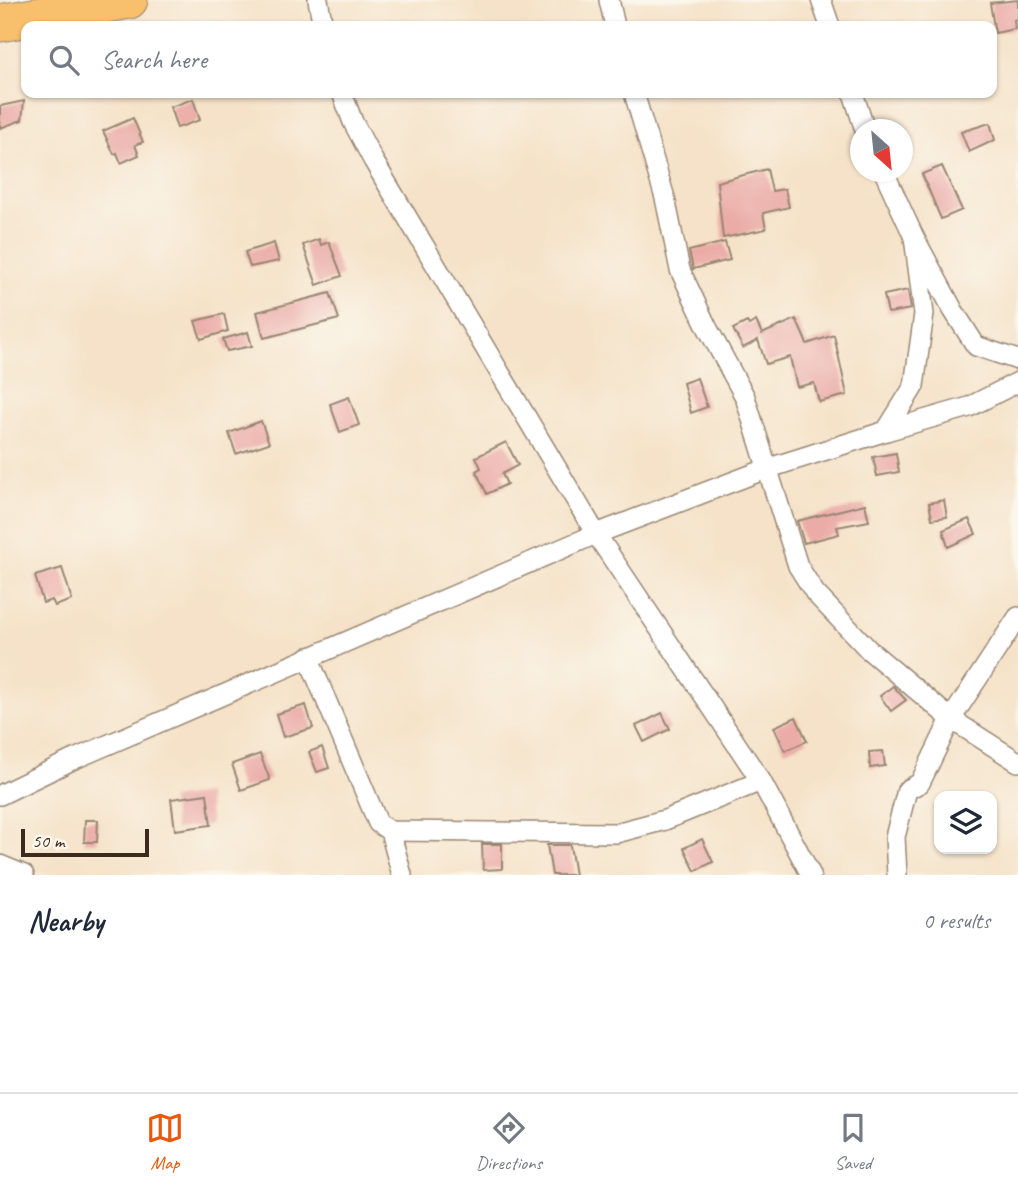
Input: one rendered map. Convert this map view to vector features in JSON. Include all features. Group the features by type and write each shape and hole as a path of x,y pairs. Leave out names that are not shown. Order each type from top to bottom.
{"highway":[{"path":"0,23 129,0"}],"street":[{"path":"318,0 322,21"},
{"path":"609,0 614,21"},
{"path":"821,0 828,21"},
{"path":"344,98 373,160 596,534 761,781 811,875"},
{"path":"635,98 665,198 680,270 745,397 798,566 815,593 869,650 951,719 1018,762"},
{"path":"855,98 861,119"},
{"path":"889,182 914,237 953,310 976,346 1018,360"},
{"path":"886,431 914,386 924,314 914,237"},
{"path":"0,795 70,761 596,534 766,469 969,407 1018,382"},
{"path":"897,875 895,837 907,790 920,783 951,719 1018,617"},
{"path":"308,657 378,822 390,831 631,831 697,808 761,781"},
{"path":"390,831 402,875"},
{"path":"0,864 24,875"}],"building":[{"path":"1018,0 1015,29 997,33 997,21 993,21 990,3"},
{"path":"193,99 200,120 177,128 170,107"},
{"path":"24,101 22,120 0,128 0,106"},
{"path":"133,118 143,142 135,145 139,155 121,163 103,131"},
{"path":"990,123 995,140 969,152 961,132"},
{"path":"942,166 962,210 941,219 922,174"},
{"path":"767,169 772,191 785,189 789,207 763,213 766,229 723,238 717,182"},
{"path":"319,239 321,245 329,242 342,276 317,285 303,245"},
{"path":"725,242 730,260 693,269 689,251"},
{"path":"274,243 279,261 250,267 245,252"},
{"path":"908,290 911,309 888,313 884,295"},
{"path":"330,293 339,319 264,338 257,312"},
{"path":"224,314 228,331 201,339 195,321"},
{"path":"796,319 807,344 834,335 847,395 819,402 814,383 797,387 790,357 766,364 758,340 743,348 733,329 756,321 762,334"},
{"path":"248,332 252,346 227,351 223,339"},
{"path":"697,378 707,407 691,413 683,383"},
{"path":"349,397 359,425 340,432 330,404"},
{"path":"261,421 269,443 236,454 229,433"},
{"path":"506,442 518,465 502,474 507,484 487,494 476,471 481,468 476,457"},
{"path":"896,453 899,472 877,476 873,457"},
{"path":"944,500 947,517 932,519 929,503"},
{"path":"865,504 869,521 837,527 839,534 804,543 797,521"},
{"path":"969,519 976,534 948,547 943,530"},
{"path":"62,568 72,600 55,606 52,600 43,603 35,576"},
{"path":"893,686 906,700 891,711 880,696"},
{"path":"306,705 313,728 283,737 276,714"},
{"path":"662,713 670,729 644,742 636,726"},
{"path":"796,717 807,741 785,751 774,727"},
{"path":"322,747 329,768 317,772 309,752"},
{"path":"883,751 885,766 870,768 869,752"},
{"path":"260,754 270,780 241,790 232,764"},
{"path":"207,794 211,825 175,830 171,799"},
{"path":"85,820 98,820 97,842 84,842"},
{"path":"702,839 713,862 695,871 684,848"},
{"path":"482,844 502,844 502,869 483,870"},
{"path":"547,845 570,845 575,875 552,875"}]}
